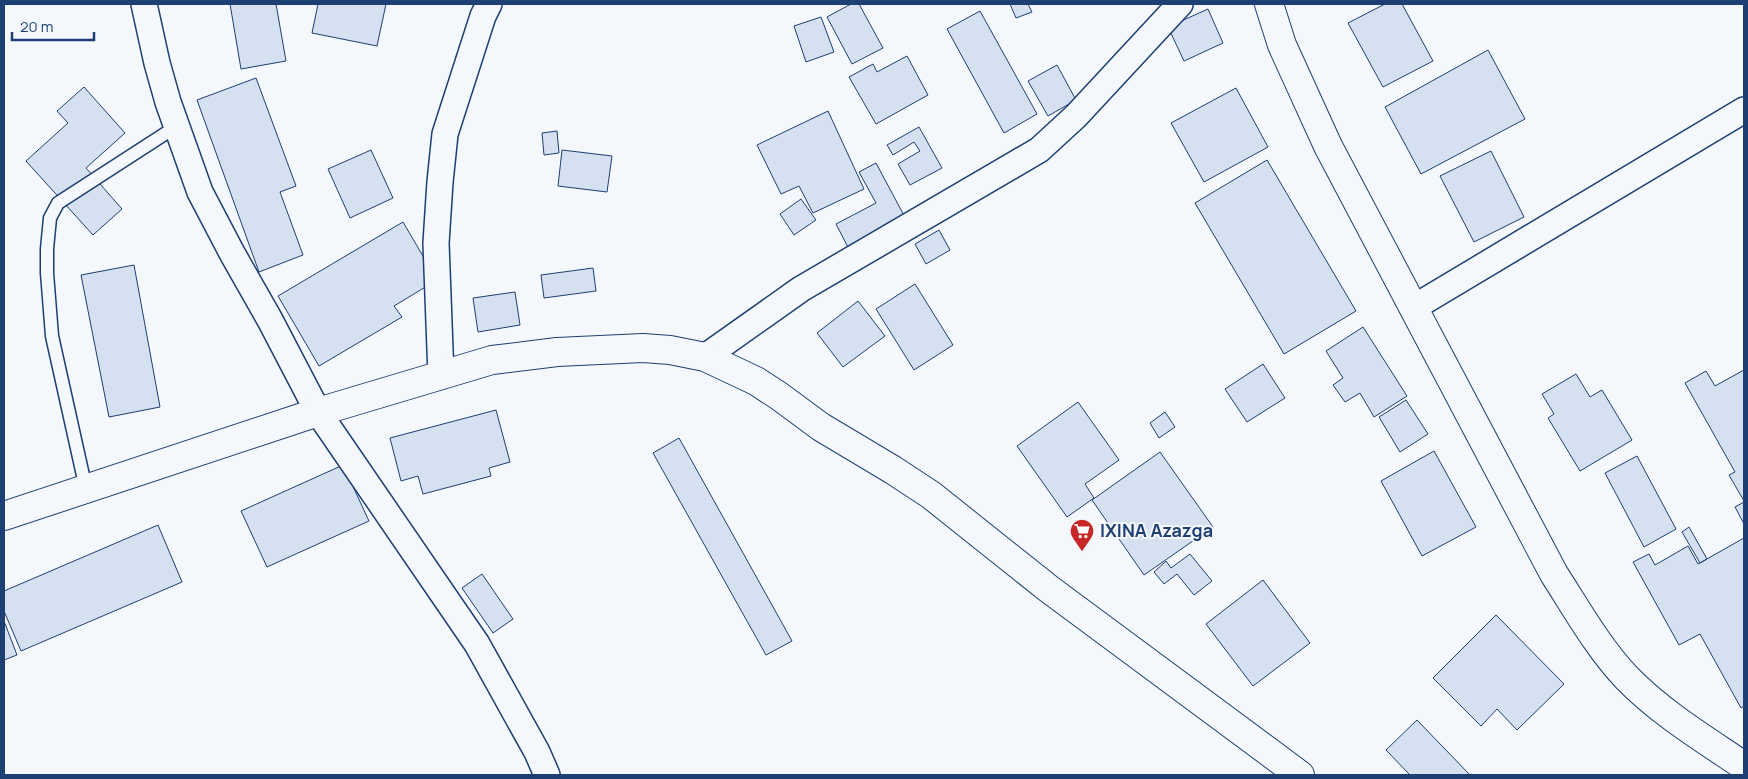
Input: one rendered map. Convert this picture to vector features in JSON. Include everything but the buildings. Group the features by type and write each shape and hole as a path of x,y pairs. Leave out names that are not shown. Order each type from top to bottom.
{"main road":[{"path":"1269,4 1282,45 1328,146 1554,574 1592,633 1626,677 1651,700 1744,766"},
{"path":"4,516 318,412 492,360 557,352 643,348 670,350 705,357 756,381 821,427 931,495 1048,589 1300,775"}],"street":[{"path":"144,4 157,63 176,126 200,192 318,412 477,644 537,752 547,775"},
{"path":"441,376 436,243 445,134 483,16 489,4"},
{"path":"705,357 801,289 1039,150 1076,116 1180,4"},
{"path":"1413,308 1744,110"}],"lane":[{"path":"86,489 52,336 47,273 50,218 58,203 176,126"}],"place":[{"name":"IXINA Azazga","path":"1082,552"}]}
